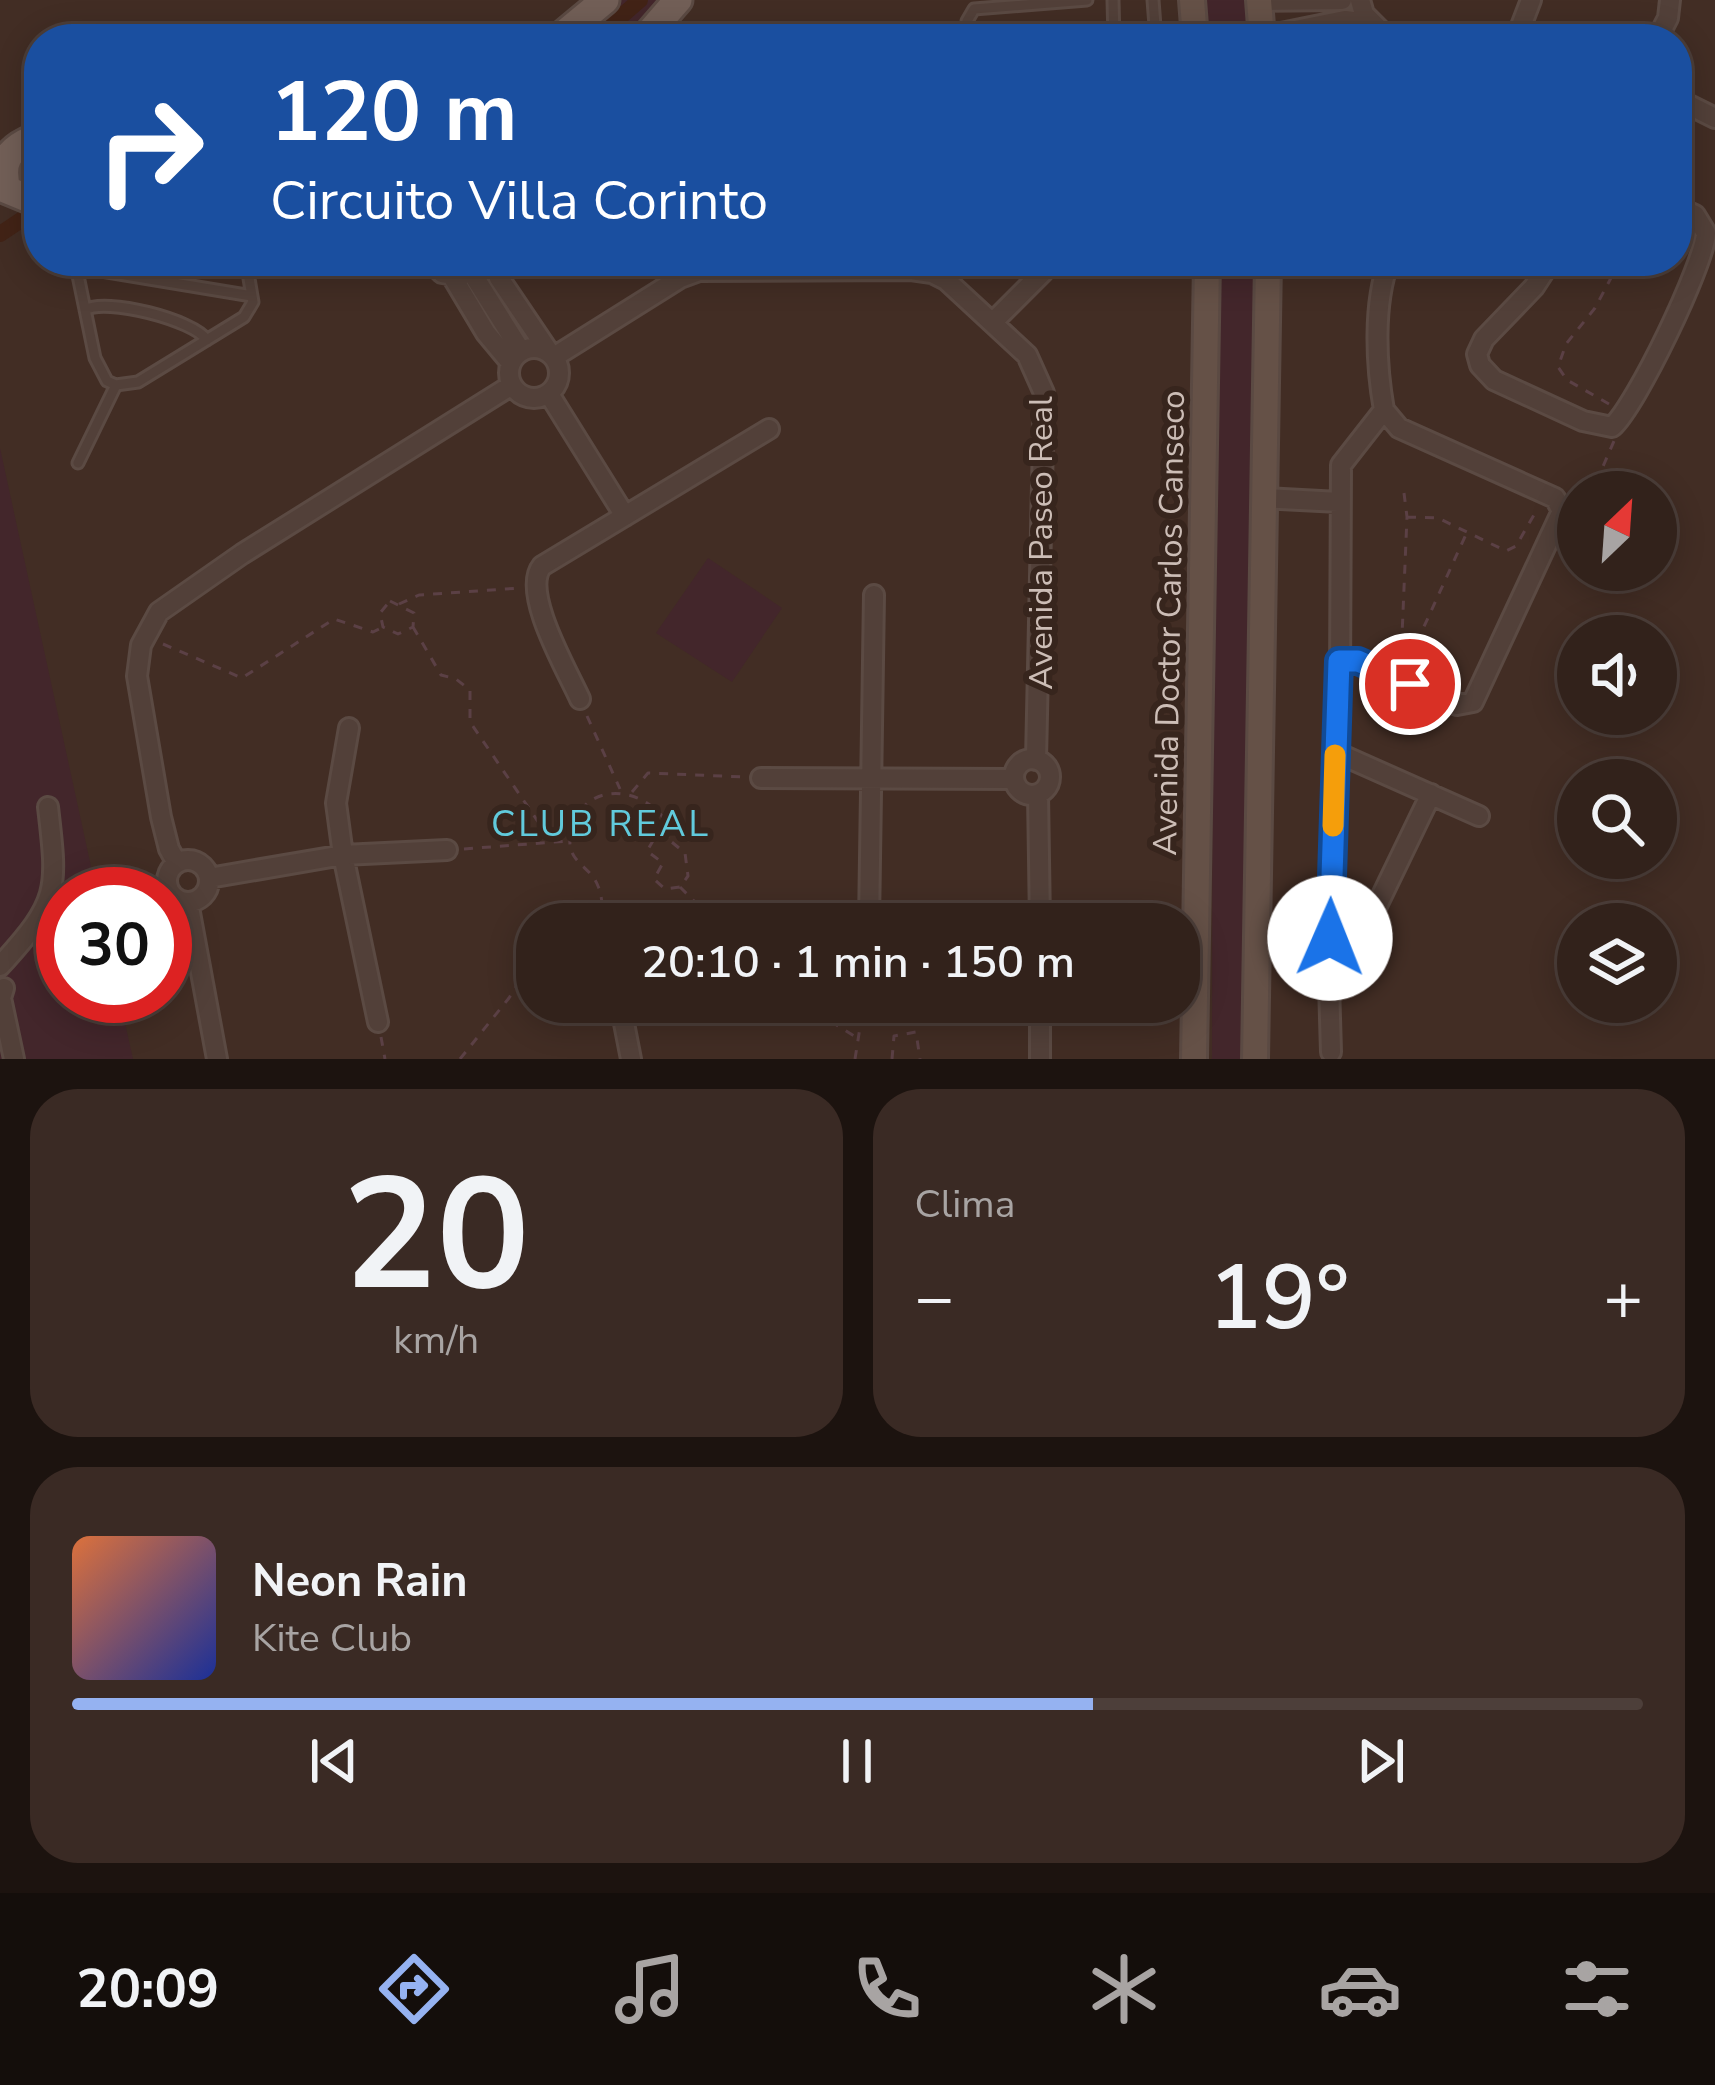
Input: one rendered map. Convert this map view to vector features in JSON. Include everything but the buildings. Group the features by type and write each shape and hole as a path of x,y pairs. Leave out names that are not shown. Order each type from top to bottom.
{"main road":[{"path":"576,24 605,0"},
{"path":"657,24 678,0"},
{"path":"3,188 8,155 24,144"},
{"name":"Avenida Doctor Carlos Canseco","path":"1194,1059 1207,276"},
{"path":"1256,1059 1268,276"}],"street":[{"path":"1259,0 1342,0"},
{"path":"1360,0 1373,24"},
{"path":"1326,24 1345,20 1373,24"},
{"path":"1541,276 1484,339 1477,354 1480,364 1494,380 1583,421 1605,427 1617,424 1700,263 1706,233 1692,214"},
{"path":"452,276 486,333 516,357"},
{"path":"487,276 516,357 512,386"},
{"path":"497,276 560,373 549,394"},
{"name":"Avenida Paseo Real","path":"551,354 689,276"},
{"name":"Avenida Paseo Real","path":"936,276 994,321 1027,355 1044,393 1036,760"},
{"path":"994,321 1039,276"},
{"path":"1385,276 1380,294 1384,410 1399,428 1557,502"},
{"path":"516,357 535,347 551,354"},
{"path":"512,386 524,397 549,394"},
{"path":"177,863 169,849 147,750 137,676 137,660 159,612 172,599 512,386"},
{"path":"549,394 625,516"},
{"path":"1331,1052 1341,465 1384,410"},
{"path":"580,699 534,587 535,575 542,566 769,429"},
{"path":"1262,498 1339,502"},
{"path":"1339,661 1358,661 1457,705 1473,702 1557,527"},
{"path":"870,903 874,595"},
{"path":"349,728 336,803 378,1022"},
{"path":"1335,752 1480,815"},
{"path":"1036,760 1050,773 1048,786 1038,794 1025,794 1014,779 1018,766 1036,760"},
{"path":"761,778 1014,779"},
{"path":"1038,794 1040,903"},
{"path":"1329,984 1358,947 1431,794"},
{"path":"14,1059 2,998 6,977 0,966 49,902 56,876 48,807"},
{"path":"209,878 343,855 447,850"},
{"path":"174,867 192,860 209,878 204,895 192,900"},
{"path":"192,924 217,1059"},
{"path":"624,1023 631,1059"},
{"path":"1040,1023 1040,1059"}],"lane":[{"path":"967,24 974,9 1087,0"},
{"path":"78,276 95,358 107,381 116,385 138,382 251,310 249,276"},
{"path":"142,276 252,296"},
{"path":"85,310 104,303 193,325 207,340"},
{"path":"78,463 116,385"}],"path":[{"path":"1600,471 1617,424 1607,400 1567,380 1558,367 1566,344 1595,308 1612,276"},
{"path":"1404,493 1402,635 1414,645"},
{"path":"1407,517 1438,518 1506,551 1512,550 1533,511 1557,504"},
{"path":"1410,684 1414,645 1468,530"},
{"path":"399,604 419,595 534,587"},
{"path":"383,628 382,608 390,601 414,613 413,627 441,675 456,679 470,691 470,722 553,842"},
{"path":"145,637 242,678 324,622 344,620 374,632 383,628 398,634 413,627"},
{"path":"580,699 621,791"},
{"path":"631,794 647,773 761,778"},
{"path":"601,903 598,884 578,864 570,841 582,808 599,796 621,791 631,794 662,816 668,838"},
{"path":"660,833 681,848 688,861 688,876 680,887 665,889 654,878 662,863 648,848 660,833"},
{"path":"447,850 570,841"},
{"path":"680,887 696,903"},
{"path":"460,1059 516,987"},
{"path":"378,1022 385,1059"},
{"path":"833,1023 859,1039"},
{"path":"855,1059 861,1023"},
{"path":"892,1059 894,1036 916,1032 920,1059"}],"shaded area":[{"path":"607,0 665,0 642,24 577,24"},
{"path":"1202,0 1247,0 1249,24 1204,24"},
{"path":"1218,276 1260,276 1254,1059 1212,1059"},
{"path":"0,448 91,867 36,867 36,1023 125,1023 133,1059 0,1059"},
{"path":"708,558 782,608 732,682 656,633"}],"waterway":[{"path":"612,24 640,0"},
{"path":"0,234 24,218"}],"slow traffic":[{"path":"1333,826 1335,755"}],"district":[{"name":"CLUB REAL","path":"601,823"}],"route":[{"path":"1330,938 1339,661 1358,661 1410,684"}]}
